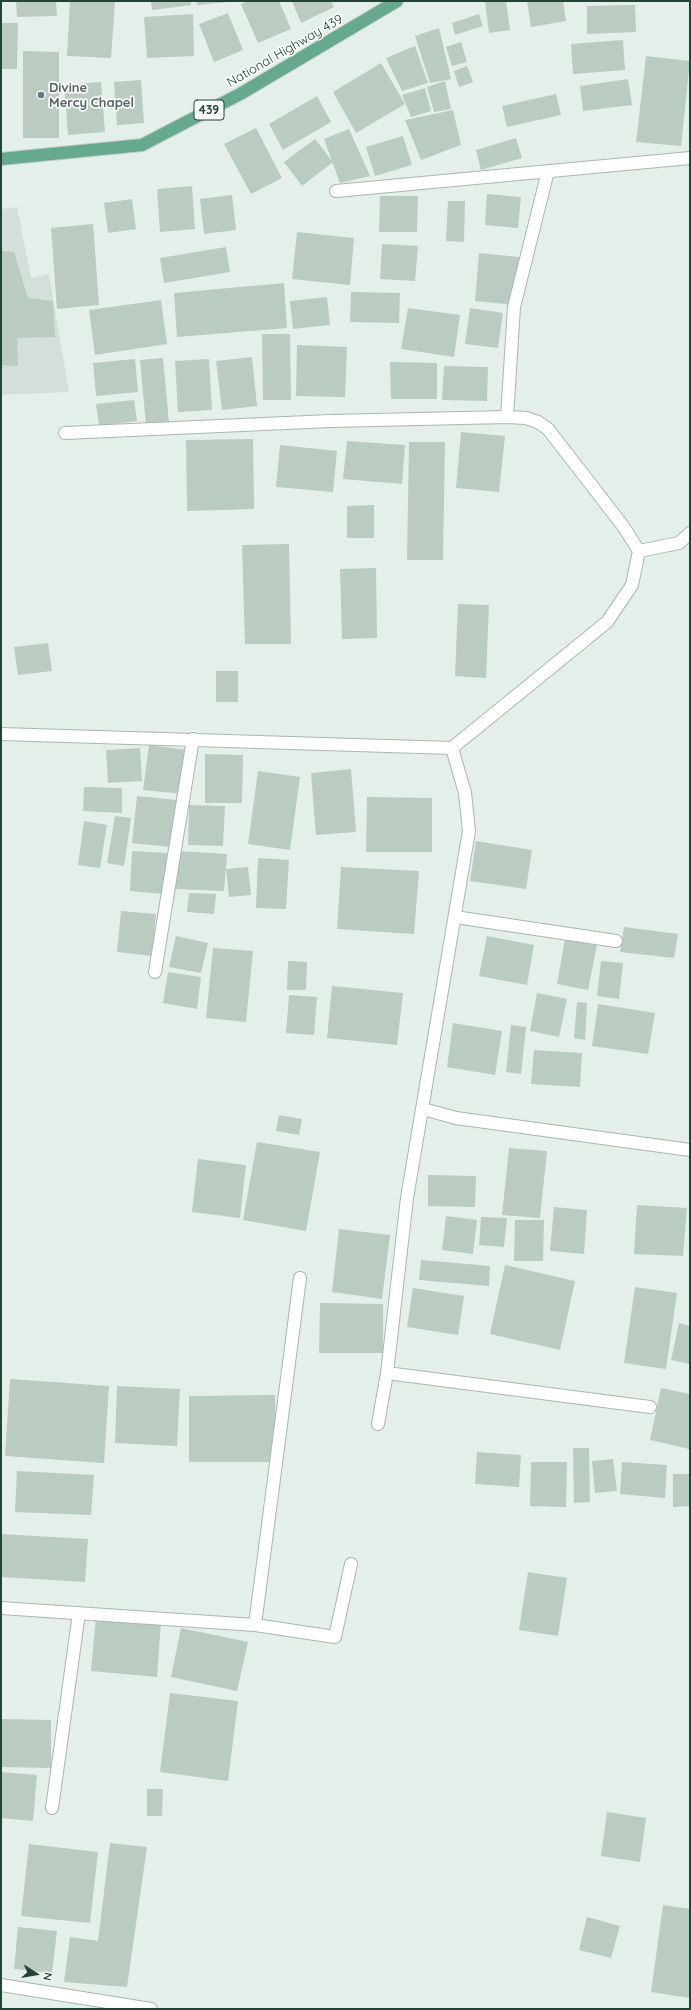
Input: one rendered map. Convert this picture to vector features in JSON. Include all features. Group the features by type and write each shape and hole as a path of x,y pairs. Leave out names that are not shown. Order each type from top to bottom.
{"main road":[{"name":"National Highway 439","path":"1,159 142,145 242,93 396,1"}],"street":[{"path":"336,191 690,158"},
{"path":"507,417 514,307 548,171"},
{"path":"1,734 452,748 607,622 632,585 639,551 623,526 548,429 526,418 507,417 300,422 65,433"},
{"path":"639,551 679,543 690,532"},
{"path":"155,972 193,739"},
{"path":"378,1424 386,1374 407,1198 468,831 465,793 452,748"},
{"path":"455,916 616,940"},
{"path":"423,1109 456,1118 690,1150"},
{"path":"255,1625 300,1278"},
{"path":"386,1374 650,1407"},
{"path":"1,1608 255,1625 335,1636 351,1564"},
{"path":"52,1808 78,1614"},
{"path":"1,1985 151,2009"}],"shaded area":[{"path":"17,207 31,278 49,274 69,392 1,395 1,209"}],"building":[{"path":"16,1 56,1 57,16 17,17"},
{"path":"70,1 115,1 111,58 67,56"},
{"path":"151,1 191,1 191,5 152,10"},
{"path":"197,1 229,1 229,2 197,5"},
{"path":"248,1 279,1 291,29 258,43 241,4"},
{"path":"292,1 331,1 334,7 301,23"},
{"path":"485,1 506,1 510,30 489,33"},
{"path":"527,1 563,1 566,21 531,27"},
{"path":"635,5 636,32 587,34 587,6"},
{"path":"228,13 243,50 214,62 199,24"},
{"path":"193,14 194,56 147,58 144,17"},
{"path":"479,14 483,26 455,35 452,23"},
{"path":"1,23 18,23 17,69 1,69"},
{"path":"439,28 451,79 430,83 415,36"},
{"path":"623,40 625,70 573,74 571,44"},
{"path":"461,42 467,62 452,66 446,47"},
{"path":"415,46 428,83 402,91 386,58"},
{"name":"Divine Mercy Chapel","path":"23,51 59,52 59,138 23,138"},
{"path":"646,56 690,61 681,146 636,142"},
{"path":"381,63 405,104 356,133 333,92"},
{"path":"467,66 473,82 459,87 454,71"},
{"path":"628,79 632,105 583,111 580,86"},
{"path":"141,80 144,123 117,125 114,82"},
{"path":"445,81 451,109 434,112 427,87"},
{"path":"101,82 105,132 68,135 64,85"},
{"path":"425,88 431,111 411,117 402,95"},
{"path":"556,94 561,115 507,127 502,106"},
{"path":"317,96 331,122 283,150 269,124"},
{"path":"453,110 461,145 421,160 405,120"},
{"path":"256,128 282,178 251,194 224,144"},
{"path":"349,129 370,176 340,183 324,139"},
{"path":"403,136 412,165 375,176 366,147"},
{"path":"516,138 522,158 481,170 476,150"},
{"path":"315,139 333,162 302,186 284,162"},
{"path":"192,186 195,229 160,232 157,189"},
{"path":"487,194 521,197 518,228 485,225"},
{"path":"232,195 236,230 204,234 200,199"},
{"path":"380,196 418,196 417,232 379,232"},
{"path":"132,199 136,229 108,233 104,203"},
{"path":"448,201 465,201 464,242 446,241"},
{"path":"93,224 99,305 57,309 51,228"},
{"path":"297,232 354,238 350,285 292,279"},
{"path":"382,244 418,246 415,281 380,279"},
{"path":"226,247 230,272 164,283 160,258"},
{"path":"1,251 14,252 28,298 53,301 55,337 17,338 18,366 1,365"},
{"path":"479,253 519,257 515,305 475,301"},
{"path":"284,283 287,328 177,337 174,293"},
{"path":"351,292 400,293 399,323 350,322"},
{"path":"327,297 330,325 293,329 290,301"},
{"path":"161,300 167,344 95,355 89,310"},
{"path":"408,308 460,315 454,357 401,349"},
{"path":"470,308 503,313 498,348 465,344"},
{"path":"262,334 290,334 291,400 263,400"},
{"path":"297,345 347,347 345,397 296,396"},
{"path":"252,357 257,406 222,410 216,361"},
{"path":"163,358 169,423 146,425 140,360"},
{"path":"135,359 138,392 96,396 93,363"},
{"path":"209,359 212,410 178,412 175,361"},
{"path":"390,362 437,363 437,399 391,399"},
{"path":"444,366 488,367 487,401 442,400"},
{"path":"134,400 137,421 99,426 96,404"},
{"path":"461,432 505,436 499,492 456,488"},
{"path":"253,439 254,509 187,511 186,440"},
{"path":"347,441 405,445 402,484 343,479"},
{"path":"409,442 445,442 443,560 407,560"},
{"path":"280,445 337,451 333,492 276,487"},
{"path":"374,505 374,538 347,538 347,506"},
{"path":"289,544 291,644 245,644 242,545"},
{"path":"376,568 377,638 342,639 340,569"},
{"path":"458,604 489,605 486,678 455,676"},
{"path":"48,643 52,671 18,675 14,647"},
{"path":"216,671 238,671 238,702 216,702"},
{"path":"149,745 188,750 183,794 143,790"},
{"path":"140,748 142,781 108,783 106,750"},
{"path":"205,754 243,755 242,803 205,803"},
{"path":"351,769 356,832 316,835 311,773"},
{"path":"258,771 300,777 290,850 248,844"},
{"path":"84,787 122,788 122,813 83,811"},
{"path":"137,796 177,800 171,847 132,843"},
{"path":"367,797 432,798 432,852 366,852"},
{"path":"189,805 225,806 223,846 188,845"},
{"path":"115,816 131,818 124,866 107,863"},
{"path":"84,821 107,825 100,868 78,865"},
{"path":"476,841 532,850 526,889 470,881"},
{"path":"132,851 167,853 164,894 130,891"},
{"path":"177,851 227,854 224,891 175,889"},
{"path":"258,858 289,860 286,909 256,908"},
{"path":"248,867 251,895 229,897 226,869"},
{"path":"341,867 419,871 414,934 337,929"},
{"path":"189,893 216,894 214,914 187,912"},
{"path":"121,911 156,914 152,956 117,952"},
{"path":"624,927 678,934 674,958 620,952"},
{"path":"176,936 208,943 201,973 169,967"},
{"path":"487,936 534,945 527,985 479,976"},
{"path":"565,939 597,945 588,990 557,984"},
{"path":"213,948 253,951 246,1022 206,1018"},
{"path":"288,961 307,962 306,990 287,990"},
{"path":"601,961 623,963 619,999 597,996"},
{"path":"168,972 201,977 197,1009 163,1003"},
{"path":"332,986 403,993 397,1045 327,1038"},
{"path":"537,993 567,999 559,1037 530,1031"},
{"path":"289,995 317,997 314,1035 286,1033"},
{"path":"577,1002 587,1003 585,1040 574,1038"},
{"path":"598,1004 655,1013 648,1054 592,1046"},
{"path":"453,1023 502,1031 495,1075 447,1067"},
{"path":"511,1025 526,1027 521,1074 506,1072"},
{"path":"534,1050 582,1053 580,1087 531,1084"},
{"path":"279,1115 302,1119 299,1135 276,1131"},
{"path":"257,1142 320,1152 306,1231 243,1220"},
{"path":"509,1148 547,1151 540,1218 502,1215"},
{"path":"198,1159 246,1165 240,1218 192,1212"},
{"path":"428,1175 476,1176 475,1207 428,1206"},
{"path":"637,1205 687,1208 683,1256 634,1254"},
{"path":"554,1207 587,1210 584,1254 550,1251"},
{"path":"446,1216 477,1220 473,1254 442,1250"},
{"path":"481,1217 507,1218 504,1247 479,1245"},
{"path":"515,1220 544,1220 543,1261 514,1261"},
{"path":"339,1229 390,1235 382,1299 332,1292"},
{"path":"421,1260 490,1266 489,1286 419,1280"},
{"path":"505,1265 575,1281 560,1350 490,1334"},
{"path":"635,1287 677,1293 666,1369 624,1363"},
{"path":"413,1288 464,1296 458,1335 407,1327"},
{"path":"320,1303 383,1304 383,1353 319,1353"},
{"path":"679,1323 690,1326 690,1364 671,1360"},
{"path":"10,1379 109,1386 104,1463 5,1456"},
{"path":"117,1386 180,1389 177,1446 115,1443"},
{"path":"661,1388 690,1394 689,1449 650,1440"},
{"path":"275,1395 276,1462 189,1462 189,1396"},
{"path":"573,1448 589,1448 590,1502 574,1503"},
{"path":"477,1452 521,1455 519,1487 475,1484"},
{"path":"613,1459 617,1491 595,1493 592,1461"},
{"path":"531,1462 567,1462 566,1507 530,1506"},
{"path":"622,1462 667,1465 665,1498 620,1494"},
{"path":"17,1471 94,1475 91,1515 15,1512"},
{"path":"673,1474 690,1474 690,1506 673,1507"},
{"path":"1,1534 88,1539 85,1582 1,1577"},
{"path":"528,1572 567,1578 558,1636 519,1630"},
{"path":"96,1617 161,1623 157,1677 91,1671"},
{"path":"181,1628 248,1642 237,1691 171,1677"},
{"path":"170,1693 238,1701 228,1781 160,1772"},
{"path":"1,1719 51,1720 51,1768 1,1767"},
{"path":"1,1772 37,1775 33,1821 1,1818"},
{"path":"147,1789 163,1789 162,1816 147,1816"},
{"path":"607,1812 646,1818 640,1862 601,1856"},
{"path":"110,1843 147,1847 127,1987 64,1982 70,1937 98,1941"},
{"path":"29,1844 98,1852 90,1923 21,1916"},
{"path":"663,1905 690,1909 690,1998 651,1992"},
{"path":"587,1917 620,1926 611,1958 579,1950"},
{"path":"18,1927 57,1931 52,1973 14,1969"}],"place":[{"name":"Divine Mercy Chapel","path":"41,95"}]}
